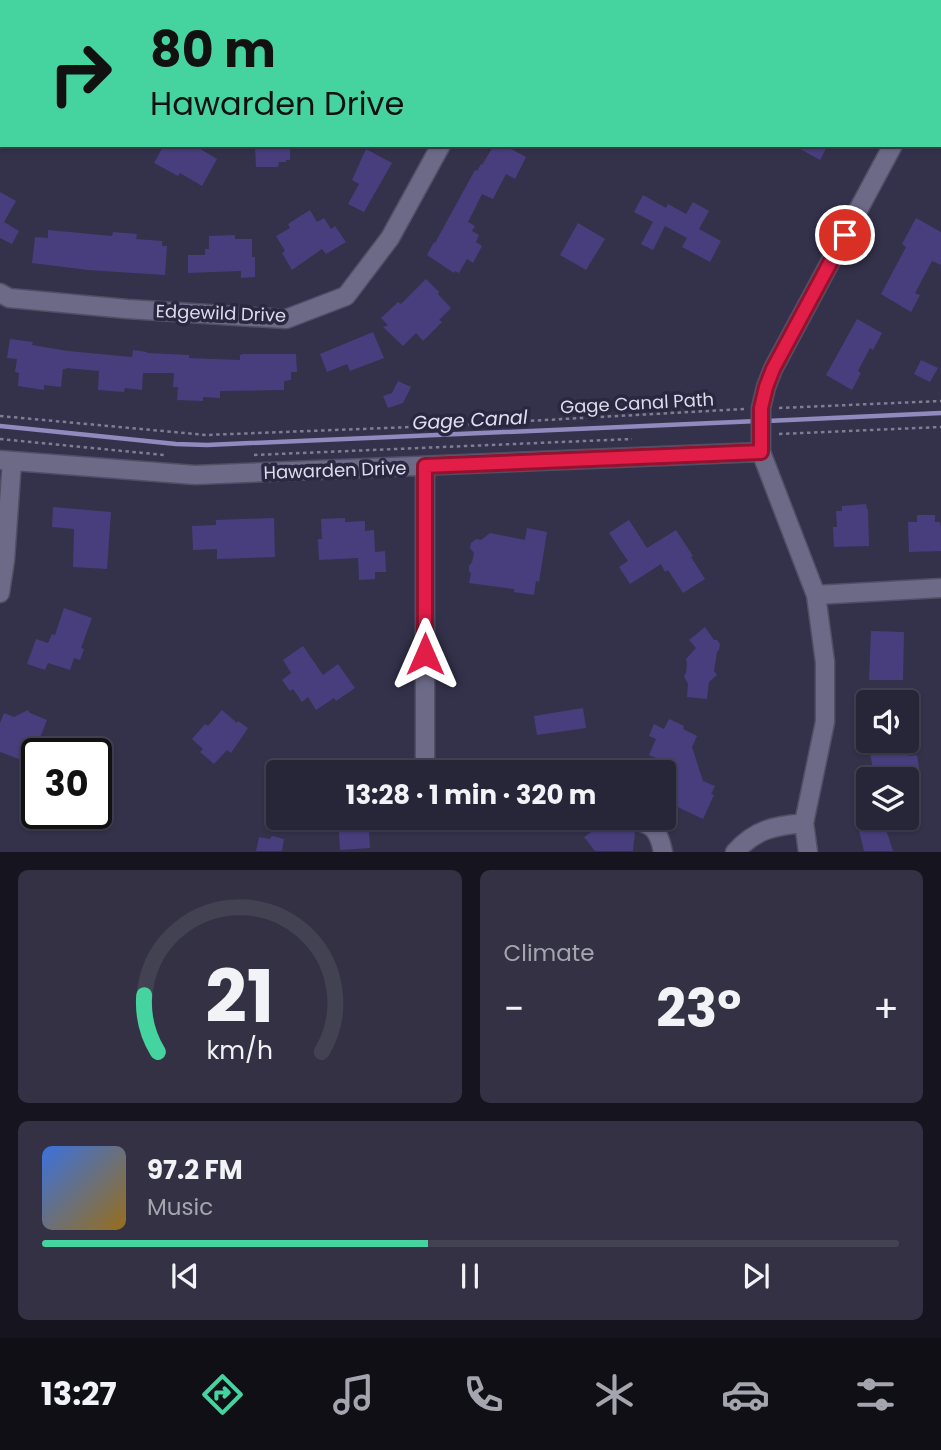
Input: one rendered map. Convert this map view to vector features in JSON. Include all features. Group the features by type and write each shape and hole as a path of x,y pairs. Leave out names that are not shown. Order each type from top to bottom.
{"street":[{"name":"Edgewild Drive","path":"0,293 9,298 127,309 286,319 346,296 390,238 440,147"},
{"path":"808,852 804,823 825,722 825,662 816,595 761,443 761,408 773,369 892,147"},
{"name":"Hawarden Drive","path":"6,460 195,475 425,466 761,443"},
{"path":"0,593 5,560 6,460"},
{"path":"425,466 425,760"},
{"path":"816,595 941,588"},
{"path":"735,852 746,840 775,826 804,823"},
{"path":"656,830 663,852"}],"path":[{"name":"Gage Canal Path","path":"0,416 206,435 941,401"},
{"path":"761,443 941,427"},
{"path":"0,439 175,456"},
{"name":"Gage Canal Path","path":"252,455 639,439"}],"building":[{"path":"163,147 197,147 217,159 202,186 180,173 178,176 154,163"},
{"path":"255,147 290,147 290,160 279,162 278,167 256,167"},
{"path":"493,147 508,147 526,157 515,179 506,174 493,199 482,194 468,222 475,226 472,231 479,235 476,242 482,246 473,263 467,259 459,273 454,273 427,255 475,170 482,165"},
{"path":"797,147 827,147 820,160"},
{"path":"366,149 392,163 364,212 348,204 359,184 352,180"},
{"path":"0,192 16,201 4,222 19,231 12,244 0,238"},
{"path":"643,195 666,208 668,204 686,214 693,202 709,211 699,229 721,241 710,262 682,247 687,238 665,226 653,250 641,244 653,222 634,212"},
{"path":"310,210 317,222 324,218 331,229 335,226 346,242 326,254 322,249 292,270 276,236 290,228 288,224"},
{"path":"916,218 941,232 941,265 932,261 915,293 920,295 911,312 881,294 906,247 902,244"},
{"path":"578,223 605,239 586,270 560,255"},
{"path":"48,230 112,236 113,232 137,234 136,239 162,241 162,246 167,246 165,275 32,263 35,237 48,238"},
{"path":"235,235 235,239 252,239 255,277 241,278 241,271 188,273 188,255 205,255 205,249 209,249 209,236"},
{"path":"426,279 451,308 439,320 442,322 423,341 416,333 403,346 383,327 388,325 381,318 398,302 401,304"},
{"path":"857,319 882,333 873,350 870,348 852,390 826,375"},
{"path":"373,332 384,358 350,371 347,364 327,372 320,354"},
{"path":"10,339 68,351 132,357 133,350 189,355 189,358 240,360 240,355 243,354 296,354 297,372 291,372 291,380 284,381 284,390 220,391 220,398 203,397 203,401 177,400 178,387 173,387 174,373 143,373 142,390 125,388 124,392 98,390 99,371 66,368 63,369 61,387 44,385 44,390 18,386 19,373 15,372 17,359 7,358"},
{"path":"921,360 938,368 930,382 914,374"},
{"path":"398,381 411,387 403,403 388,408 383,396 392,393"},
{"path":"866,504 869,546 834,547 833,527 837,527 836,511 842,511 842,506"},
{"path":"53,507 111,512 107,569 73,567 74,529 52,527"},
{"path":"917,515 935,515 935,522 940,522 941,551 909,552 908,522 917,522"},
{"path":"274,518 275,557 217,559 217,549 193,550 192,526 216,525 216,520"},
{"path":"345,518 345,522 365,521 365,531 374,530 375,552 385,551 386,572 375,572 375,579 359,580 358,558 319,560 321,519"},
{"path":"629,520 647,548 676,530 705,579 683,593 661,564 630,584 619,567 628,561 609,533"},
{"path":"527,528 547,532 539,582 536,581 534,595 514,592 514,589 469,583 469,566 474,553 470,548 471,543 490,533 525,540"},
{"path":"64,608 92,618 81,648 84,649 80,660 74,658 70,670 48,663 45,670 27,664 36,639 48,643 52,634 55,635"},
{"path":"705,627 720,644 714,671 717,675 709,682 707,699 687,697 688,684 684,676 686,659 696,648 689,640"},
{"path":"871,631 904,632 903,680 869,680"},
{"path":"303,646 323,675 338,664 355,688 316,710 308,697 302,702 282,680 291,673 283,660"},
{"path":"583,708 586,728 537,735 534,716"},
{"path":"28,710 47,720 40,738 21,738 21,760 0,752 0,723 4,713 14,717"},
{"path":"222,710 237,723 238,721 248,728 231,753 227,750 214,764 200,752 203,749 192,739"},
{"path":"669,719 697,736 692,747 703,781 715,786 711,794 714,795 703,819 676,806 676,760 661,760 649,755 656,739 649,736 654,724 664,729"},
{"path":"870,753 917,755 919,767 873,767"},
{"path":"339,830 373,830 369,832 370,848 340,850"},
{"path":"594,830 635,832 633,851 595,851 584,837"},
{"path":"859,830 886,830 893,851 864,851"},
{"path":"272,836 284,839 282,851 256,851 259,837 270,839"}],"waterway":[{"name":"Gage Canal","path":"767,421 941,413"},
{"name":"Gage Canal","path":"0,426 207,445 758,421"}],"route":[{"path":"425,654 425,466 761,452 761,408 766,387 845,235"}]}
